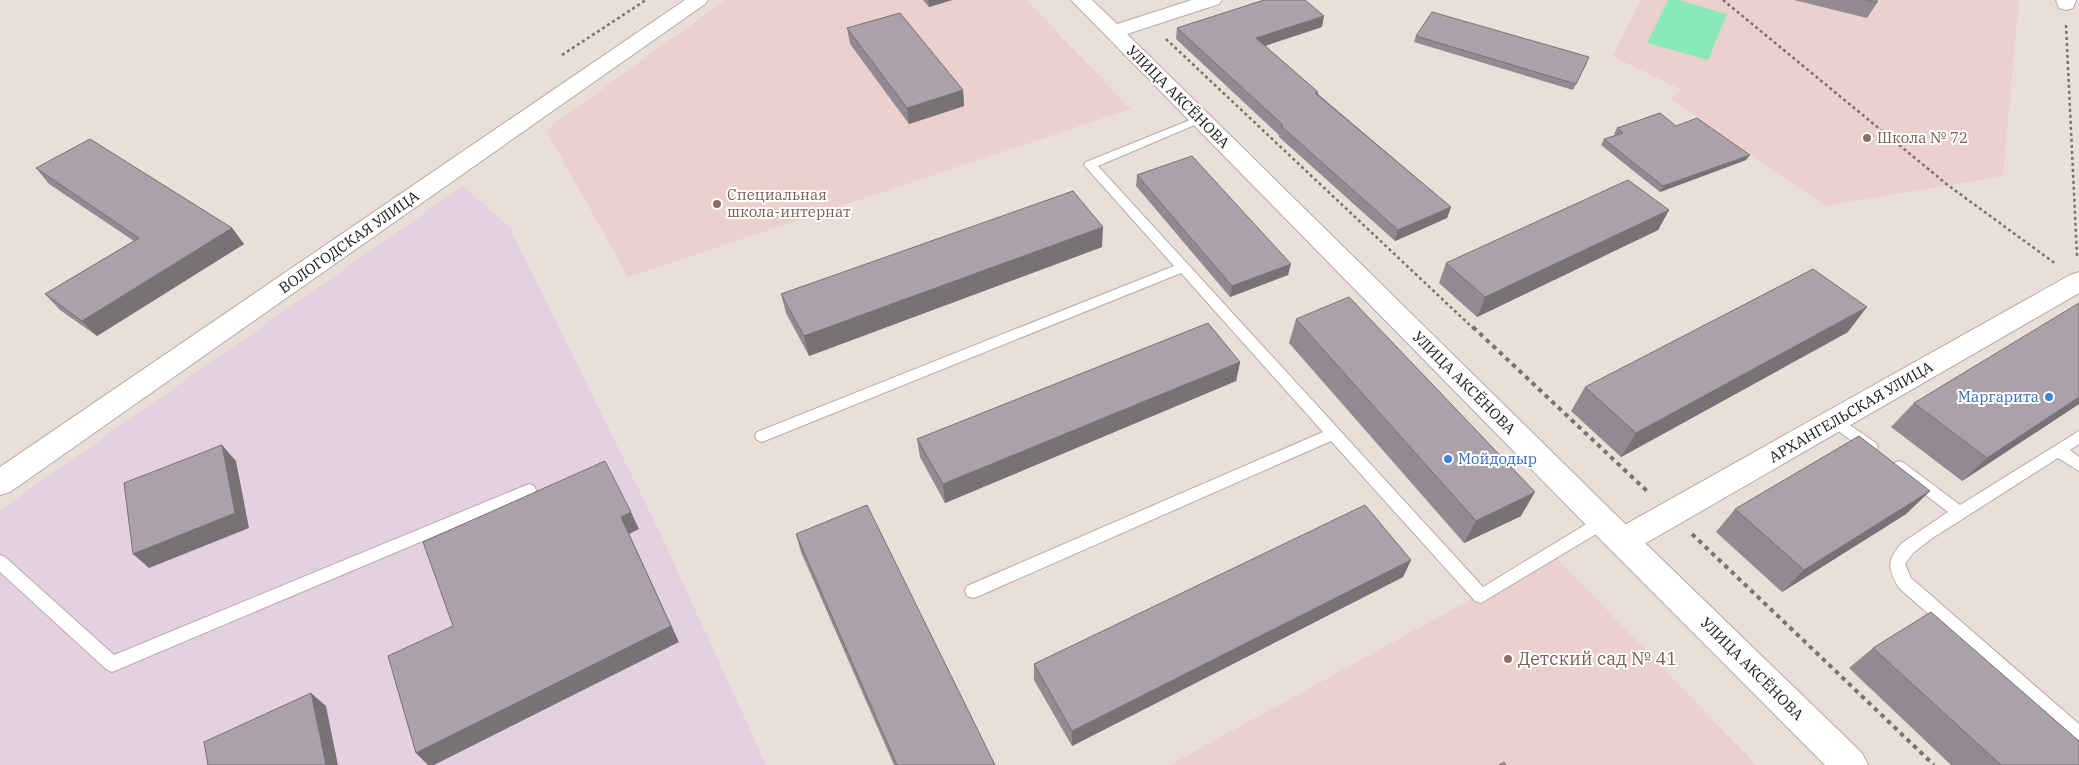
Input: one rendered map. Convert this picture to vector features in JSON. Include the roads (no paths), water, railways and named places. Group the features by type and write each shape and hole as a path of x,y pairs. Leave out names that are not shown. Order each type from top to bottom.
{"street":[{"name":"ВОЛОГОДСКАЯ УЛИЦА","path":"0,483 698,0"},
{"name":"УЛИЦА АКСЁНОВА","path":"1081,0 1623,542 1850,765"},
{"path":"1113,32 1212,0"},
{"name":"АРХАНГЕЛЬСКАЯ УЛИЦА","path":"1623,542 2079,281"}],"lane":[{"path":"1200,119 1090,165 1480,596 1603,522"},
{"path":"762,436 1183,267"},
{"path":"1835,420 1960,513"},
{"path":"973,591 1333,434"},
{"path":"2079,438 1903,551 1898,562 1898,571 1905,583 2079,735"},
{"path":"2059,450 2079,465"},
{"path":"0,562 112,664 529,490"}],"place":[{"name":"Школа № 72","path":"1867,138"},
{"name":"Специальная школа-интернат","path":"717,204"},
{"name":"Маргарита","path":"2049,397"},
{"name":"Мойдодыр","path":"1448,459"},
{"name":"Детский сад № 41","path":"1508,659"}]}
